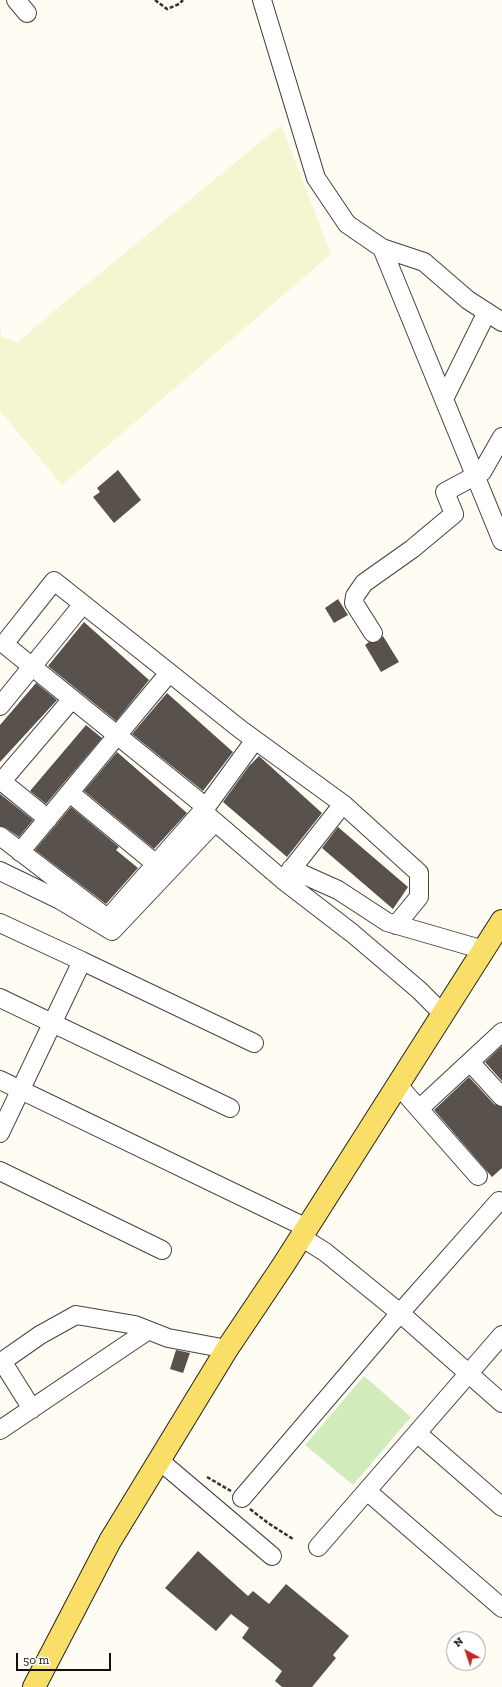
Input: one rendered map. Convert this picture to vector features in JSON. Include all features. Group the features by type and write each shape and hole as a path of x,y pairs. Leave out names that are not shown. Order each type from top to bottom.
{"main road":[{"path":"34,1687 110,1541 227,1349 304,1233 502,921"}],"street":[{"path":"262,0 316,178 347,224 382,248 424,262 468,300 502,322"},
{"path":"382,248 502,541"},
{"path":"444,399 487,312"},
{"path":"373,633 354,603 355,596 364,583 412,549 454,514 445,492 482,472 502,437"},
{"path":"396,925 419,897 419,873 343,804 255,740 54,581 2,646 32,666 118,736 208,813 287,874 352,933 419,990 443,1014"},
{"path":"0,706 83,604"},
{"path":"20,852 118,736 169,672"},
{"path":"48,819 1,781 72,699"},
{"path":"0,871 60,900 112,931 208,813 255,740"},
{"path":"70,793 156,864"},
{"path":"287,874 343,804"},
{"path":"0,836 103,915 111,915 156,864 208,813"},
{"path":"287,874 338,890 387,922 484,950"},
{"path":"0,923 254,1043"},
{"path":"0,1133 22,1091 82,961"},
{"path":"0,998 230,1108"},
{"path":"419,1109 502,1032"},
{"path":"470,1062 502,1097"},
{"path":"0,1080 304,1233 325,1252 400,1312 468,1374 502,1402"},
{"path":"398,1085 478,1176"},
{"path":"0,1171 162,1250"},
{"path":"242,1498 400,1312 499,1201"},
{"path":"32,1409 1,1362 40,1335 76,1315 135,1325 168,1338 227,1349"},
{"path":"0,1430 147,1331"},
{"path":"318,1547 502,1336"},
{"path":"417,1433 502,1507"},
{"path":"160,1461 272,1556"},
{"path":"367,1491 502,1608"}],"path":[{"path":"155,0 167,9 179,4 183,0"},
{"path":"207,1477 242,1498 245,1506 293,1539"}],"green space":[{"path":"281,125 331,254 62,485 0,411 0,321 1,336 17,343 55,310"},
{"path":"364,1376 411,1417 353,1485 305,1445"}],"building":[{"path":"118,470 141,500 114,523 93,497 100,492 97,488"},
{"path":"338,599 348,615 334,623 325,608"},
{"path":"84,622 149,680 116,721 48,666"},
{"path":"383,636 399,662 381,672 365,645 369,642 378,642"},
{"path":"36,683 57,700 0,762 0,725"},
{"path":"167,693 233,752 203,791 132,734"},
{"path":"86,725 102,738 46,804 30,791"},
{"path":"117,752 187,813 154,849 84,791"},
{"path":"259,756 322,813 287,857 223,802 249,766"},
{"path":"0,794 33,820 19,837 6,828 0,826"},
{"path":"71,807 119,847 116,850 138,868 106,904 35,850"},
{"path":"338,827 408,887 393,909 322,848"},
{"path":"502,1046 502,1081 485,1062"},
{"path":"469,1077 494,1104 502,1107 502,1168 492,1177 434,1110"},
{"path":"176,1350 190,1353 183,1373 170,1369"},
{"path":"198,1551 248,1596 253,1591 269,1604 286,1584 349,1636 333,1655 336,1658 312,1687 282,1687 275,1681 282,1671 242,1638 249,1628 231,1614 216,1631 165,1588"}]}
